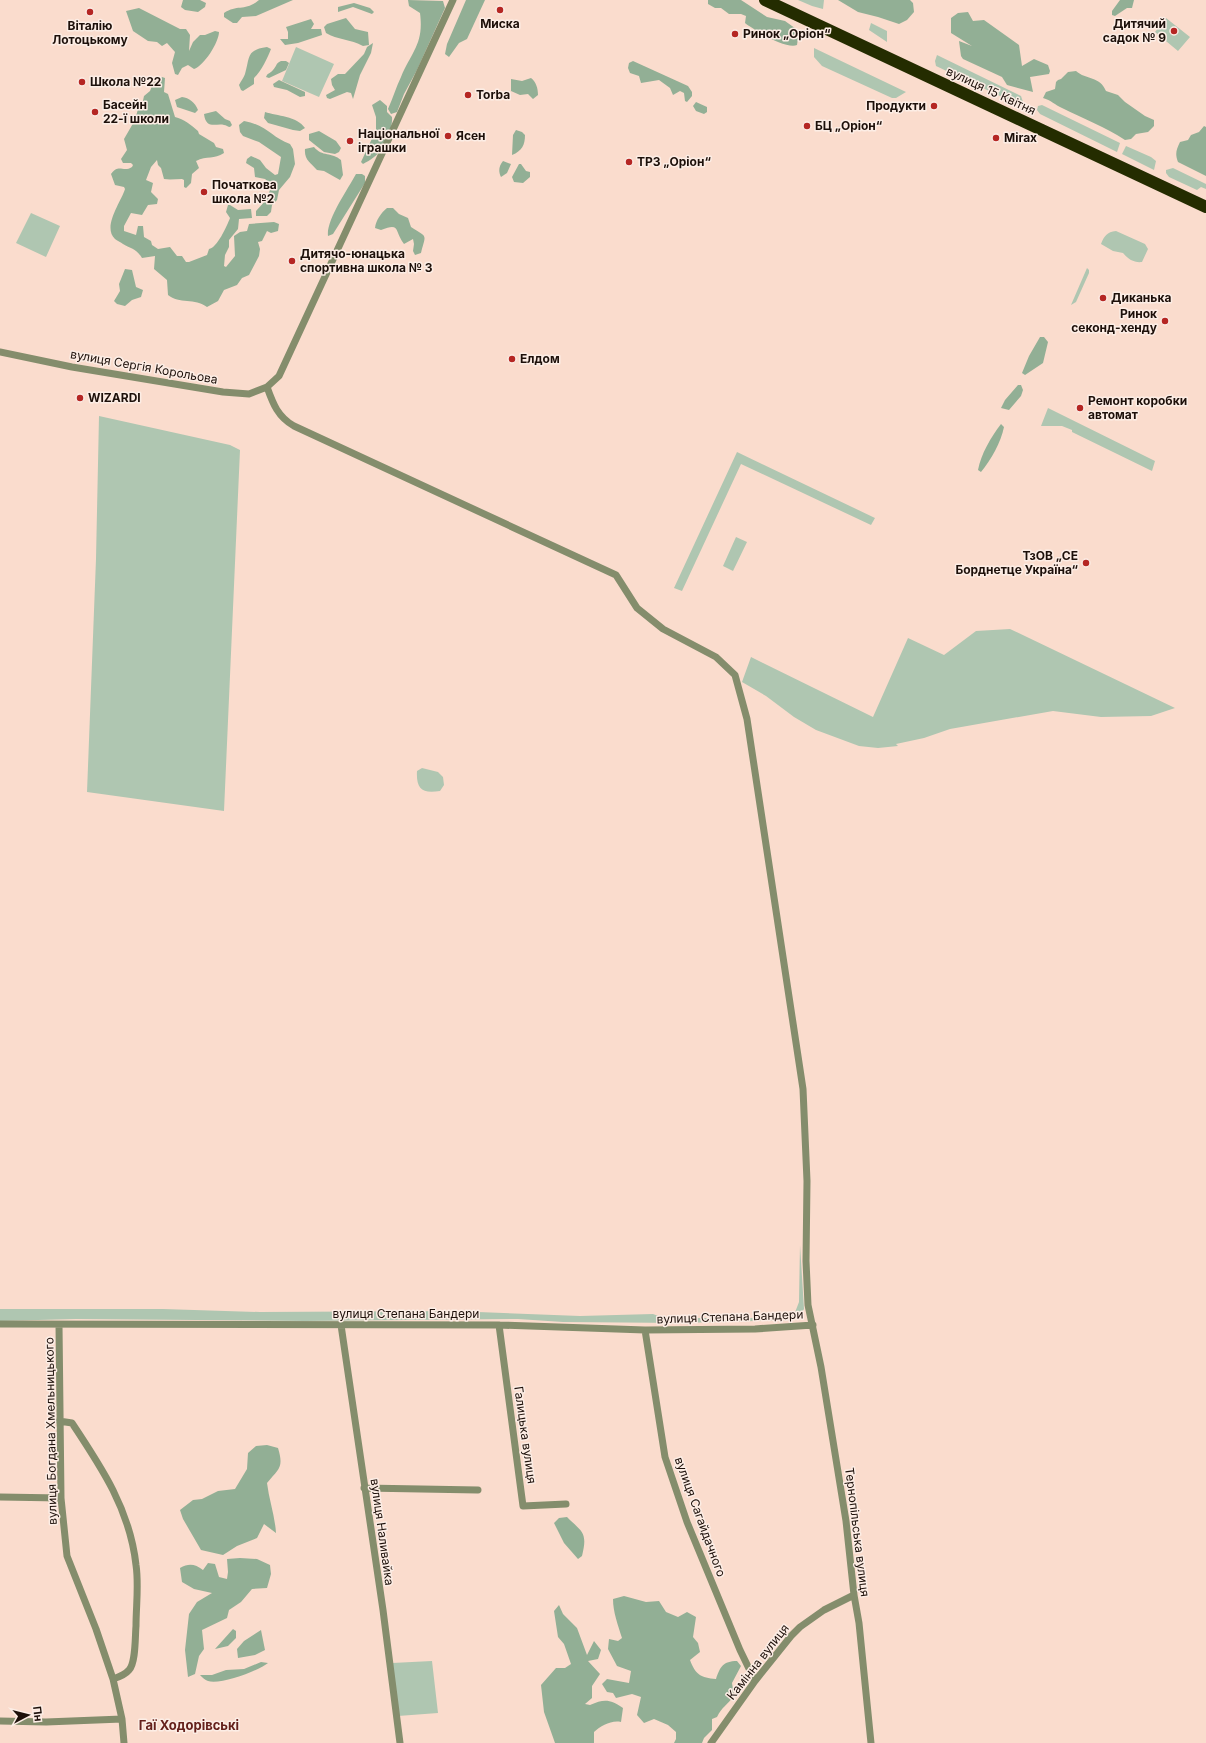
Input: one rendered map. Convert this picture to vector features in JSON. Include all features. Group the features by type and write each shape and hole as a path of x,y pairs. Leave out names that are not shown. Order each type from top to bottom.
{"highway":[{"name":"вулиця 15 Квітня","path":"765,0 1206,207"}],"street":[{"name":"вулиця Сергія Корольова","path":"0,352 72,367 223,392 249,394 267,387 279,376 453,0"},
{"name":"Тернопільська вулиця","path":"267,387 274,408 286,422 616,575 637,608 663,629 716,657 735,674 747,719 803,1089 807,1181 806,1261 808,1305 837,1459 846,1521 854,1595 859,1623 871,1743"},
{"name":"вулиця Степана Бандери","path":"0,1324 499,1325 645,1330 755,1329 813,1326"},
{"name":"вулиця Богдана Хмельницького","path":"59,1325 61,1498 67,1556 99,1635 114,1679 122,1720 124,1743"},
{"name":"вулиця Наливайка","path":"341,1325 383,1610 400,1743"},
{"name":"Галицька вулиця","path":"499,1325 523,1506 566,1504"},
{"name":"вулиця Сагайдачного","path":"645,1330 665,1457 687,1522 740,1650 755,1681"},
{"path":"59,1421 72,1423 93,1454 123,1510 133,1544 137,1567 137,1595 133,1658 130,1670 124,1675 114,1679"},
{"path":"364,1488 478,1490"},
{"path":"0,1497 61,1498"},
{"name":"Камінна вулиця","path":"711,1743 755,1681 791,1636 800,1627 824,1610 854,1595"},
{"path":"0,1721 46,1722 122,1720"}],"green space":[{"path":"183,0 200,0 206,3 205,7 198,12 185,10 181,7"},
{"path":"259,0 293,0 256,16 242,17 237,23 233,23 224,17 224,13 229,10 250,6"},
{"path":"408,0 443,1 445,8 397,112 391,114 388,109 399,81 419,40 421,24 420,13 409,6"},
{"path":"466,0 485,0 467,39 459,43 449,57 445,54 447,44"},
{"path":"708,0 741,0 767,17 785,21 799,31 797,45 786,45 771,38 745,23 746,16 741,14 729,14 721,8 715,8 708,4"},
{"path":"798,0 824,0 823,9 812,6"},
{"path":"838,0 910,0 913,3 914,12 907,20 899,24 858,12"},
{"path":"1120,0 1134,0 1132,8 1127,8 1115,16 1112,15 1112,11"},
{"path":"354,3 370,8 374,12 372,14 353,7 338,12 338,7"},
{"path":"139,8 180,29 186,29 190,35 189,51 193,42 200,35 205,35 215,31 219,32 216,42 206,59 194,69 188,65 182,68 178,75 175,74 172,63 175,52 167,43 162,46 157,42 148,41 133,31 126,11"},
{"path":"968,12 973,21 984,20 1019,45 1022,66 1034,59 1048,65 1050,71 1049,74 1030,77 1033,92 1007,85 1002,77 963,59 961,56 959,41 972,46 951,33 951,18 958,13"},
{"path":"346,18 355,29 368,32 369,45 363,46 326,33 324,27 327,24"},
{"path":"1166,18 1190,37 1178,51 1155,32"},
{"path":"311,19 314,24 311,29 321,29 322,35 298,43 285,45 280,39 288,39 286,27"},
{"path":"871,23 887,31 887,42 869,30"},
{"path":"373,43 371,53 360,75 353,99 351,93 347,92 330,99 327,98 326,95 335,90 331,79 338,74 345,74 364,54 367,47"},
{"path":"267,47 271,49 262,68 254,78 254,84 243,91 241,90 239,85 245,74 250,55 255,50"},
{"path":"296,47 334,64 319,97 282,81"},
{"path":"814,48 906,92 896,98 892,98 822,66 814,57"},
{"path":"937,55 1021,96 1023,102 1019,105 936,66 935,61"},
{"path":"281,61 286,61 289,63 286,70 269,78 266,77 278,63"},
{"path":"633,61 688,86 692,92 692,96 687,102 685,101 684,93 680,91 673,95 670,88 659,80 641,83 639,76 630,73 628,68 629,63"},
{"path":"1076,71 1084,76 1097,80 1106,91 1118,95 1125,102 1145,116 1154,120 1154,126 1148,132 1136,134 1131,139 1125,140 1043,98 1046,92 1055,89 1056,82 1058,80 1068,72"},
{"path":"162,77 165,78 164,92 168,94 175,117 190,124 198,131 199,134 214,143 216,147 223,149 224,153 196,161 199,168 192,174 191,183 186,188 184,187 184,180 182,179 164,179 157,160 151,167 146,180 153,183 151,192 158,199 157,204 148,205 142,215 131,213 124,226 124,231 136,235 138,226 143,226 144,237 151,241 152,245 158,249 170,247 177,256 182,256 186,262 189,262 207,255 209,249 212,248 218,241 230,218 226,212 228,205 238,210 251,209 252,218 239,219 238,229 229,240 229,247 225,255 224,266 226,267 235,256 234,236 240,232 247,231 249,224 274,222 279,224 278,231 271,233 267,231 262,241 258,242 260,249 259,256 249,275 242,278 237,285 224,290 218,301 207,307 202,304 172,298 168,295 167,280 154,269 155,256 142,258 135,250 116,240 112,234 111,221 125,189 124,187 115,185 111,174 116,169 129,169 132,167 133,165 131,163 123,163 121,159 127,150 124,139 135,120 138,109 142,105 144,96 150,91 153,83"},
{"path":"531,78 535,83 538,92 538,95 533,99 528,94 520,95 511,91 511,79 522,81"},
{"path":"279,80 305,92 305,96 300,97 287,90 274,87 273,84"},
{"path":"182,97 189,99 195,105 198,110 195,113 177,107 175,100"},
{"path":"380,100 387,106 387,112 392,117 391,127 387,139 378,154 363,164 361,162 376,130 376,117 372,105"},
{"path":"696,102 707,107 707,112 704,114 696,111 693,106"},
{"path":"1042,105 1120,143 1117,152 1040,114 1037,110 1038,106"},
{"path":"216,111 225,119 230,121 232,125 230,127 225,125 212,125 207,122 204,114"},
{"path":"265,112 297,121 305,128 300,131 268,123 264,118"},
{"path":"244,121 264,128 290,144 293,149 295,164 290,177 279,190 277,200 272,205 271,212 267,216 256,216 256,211 266,200 272,185 265,179 255,177 254,168 246,163 247,159 251,156 260,160 266,168 275,175 278,174 281,157 259,142 243,136 240,132 239,125"},
{"path":"1204,126 1206,127 1206,176 1178,162 1176,154 1180,142 1188,140 1191,135 1199,132"},
{"path":"516,130 525,135 524,142 521,150 512,155 513,135"},
{"path":"319,131 336,141 341,148 339,152 335,154 324,152 309,140 309,134"},
{"path":"1126,146 1151,157 1156,161 1154,170 1122,154"},
{"path":"314,147 320,152 334,156 341,160 343,175 340,180 324,171 317,170 308,161 305,149"},
{"path":"503,161 511,164 507,173 501,177 499,169"},
{"path":"519,164 521,164 526,171 530,172 530,177 523,183 514,182 512,177"},
{"path":"1173,168 1206,184 1206,189 1201,187 1197,190 1169,177 1166,170"},
{"path":"356,174 362,174 365,176 365,183 333,234 328,236 328,229 334,213"},
{"path":"387,208 393,208 399,214 408,218 411,227 423,235 425,239 421,253 415,255 413,251 413,239 404,244 394,227 381,230 375,228 379,217"},
{"path":"31,213 60,226 46,257 16,243"},
{"path":"1116,231 1145,244 1148,249 1142,262 1131,260 1123,253 1113,251 1101,244 1106,235 1110,232"},
{"path":"1087,268 1089,273 1076,302 1071,305"},
{"path":"125,269 132,270 136,287 143,290 141,297 132,300 125,306 117,304 114,301 120,291 119,284"},
{"path":"1040,337 1044,337 1048,342 1043,363 1025,375 1022,373 1029,356"},
{"path":"1018,385 1021,385 1023,390 1021,396 1009,410 1001,408 1005,400"},
{"path":"1048,408 1155,461 1152,471 1072,432 1072,430 1062,426 1041,426"},
{"path":"99,416 230,445 240,450 224,811 87,792 96,559"},
{"path":"1001,424 1004,427 1001,439 981,472 978,470 984,452"},
{"path":"737,452 875,518 871,525 741,464 682,591 674,588"},
{"path":"736,537 747,542 733,571 723,566"},
{"path":"1010,629 1175,708 1151,716 1101,717 1053,711 950,729 924,738 896,744 898,746 878,748 859,746 816,730 794,717 766,696 742,682 751,657 873,717 908,638 944,655 976,631"},
{"path":"422,768 438,772 443,777 444,785 440,791 429,792 421,789 418,782 417,771"},
{"path":"800,1245 804,1309 798,1318 791,1320 680,1323 563,1322 518,1319 305,1321 76,1319 0,1321 0,1309 163,1309 260,1312 452,1311 580,1316 653,1314 664,1318 751,1318 794,1315 799,1302"},
{"path":"267,1445 278,1448 280,1455 279,1467 267,1483 276,1533 264,1524 257,1538 237,1546 223,1555 201,1550 183,1519 180,1510 193,1500 202,1499 218,1491 235,1489 247,1469 248,1453 256,1446"},
{"path":"567,1517 580,1530 584,1537 582,1556 578,1559 564,1543 554,1523 559,1518"},
{"path":"227,1559 257,1559 270,1565 271,1574 267,1588 252,1589 241,1602 229,1610 227,1618 202,1630 204,1649 199,1656 195,1674 188,1677 185,1650 189,1614 197,1602 212,1593 194,1589 182,1582 180,1568 186,1565 192,1565 203,1570 208,1563 215,1564 219,1577 227,1579"},
{"path":"624,1596 646,1602 659,1601 666,1612 678,1617 687,1612 696,1617 693,1637 698,1643 700,1652 690,1660 696,1672 702,1676 716,1679 721,1668 728,1662 737,1661 741,1666 732,1683 734,1696 717,1717 712,1719 712,1730 704,1738 702,1743 674,1743 676,1739 676,1732 668,1725 654,1719 644,1723 637,1715 641,1697 632,1694 616,1698 613,1693 607,1692 602,1684 607,1679 629,1683 631,1671 617,1666 608,1649 609,1639 618,1641 622,1638 615,1614 613,1599"},
{"path":"559,1605 563,1614 577,1628 587,1655 594,1641 601,1650 598,1659 588,1661 600,1674 592,1686 592,1698 585,1704 590,1705 607,1701 623,1708 621,1722 610,1723 594,1732 594,1743 555,1743 544,1712 541,1685 556,1668 565,1668 571,1664 564,1644 558,1637 554,1611"},
{"path":"233,1629 236,1631 236,1638 228,1646 215,1649"},
{"path":"261,1630 265,1650 255,1655 238,1658 237,1649 244,1641"},
{"path":"432,1661 438,1713 398,1716 392,1663"},
{"path":"261,1662 268,1663 248,1673 221,1681 208,1681 200,1675 212,1675 226,1670 244,1669"}],"place":[{"name":"Миска","path":"500,10"},
{"name":"Віталію Лотоцькому","path":"90,12"},
{"name":"Дитячий садок № 9","path":"1174,31"},
{"name":"Ринок „Оріон“","path":"735,34"},
{"name":"Школа №22","path":"82,82"},
{"name":"Torba","path":"468,95"},
{"name":"Продукти","path":"934,106"},
{"name":"Басейн 22-ї школи","path":"95,112"},
{"name":"БЦ „Оріон“","path":"807,126"},
{"name":"Ясен","path":"448,136"},
{"name":"Mirax","path":"996,138"},
{"name":"Національної іграшки","path":"350,141"},
{"name":"ТРЗ „Оріон“","path":"629,162"},
{"name":"Початкова школа №2","path":"204,192"},
{"name":"Дитячо-юнацька спортивна школа № 3","path":"292,261"},
{"name":"Диканька","path":"1103,298"},
{"name":"Ринок секонд-хенду","path":"1165,321"},
{"name":"Елдом","path":"512,359"},
{"name":"WIZARDI","path":"80,398"},
{"name":"Ремонт коробки автомат","path":"1080,408"},
{"name":"ТзОВ „СЕ Борднетце Україна“","path":"1086,563"}],"district":[{"name":"Гаї Ходорівські","path":"189,1725"}]}
